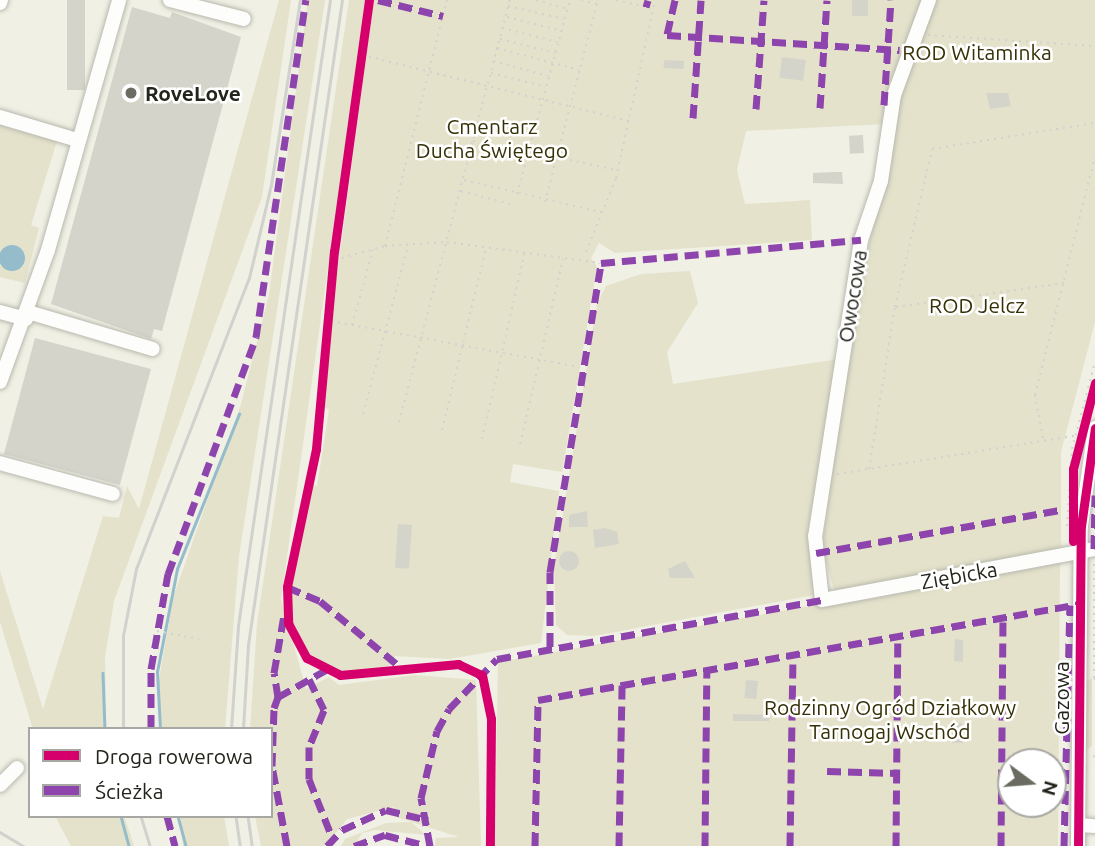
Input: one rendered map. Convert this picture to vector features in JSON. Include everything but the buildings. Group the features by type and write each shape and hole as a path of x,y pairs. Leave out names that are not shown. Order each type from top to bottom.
{"street":[{"path":"0,382 27,316 119,0"},
{"path":"170,0 244,19"},
{"name":"Owocowa","path":"822,600 815,536 861,240 881,181 894,95 929,0"},
{"path":"0,117 77,139"},
{"path":"0,312 27,316 153,349"},
{"name":"Gazowa","path":"1078,846 1092,677 1086,552 1073,529 1095,428"},
{"path":"0,463 113,494"},
{"name":"Ziębicka","path":"822,600 1086,552"},
{"path":"0,785 17,768"},
{"path":"1079,825 1095,826"}],"path":[{"path":"385,246 447,0"},
{"path":"400,422 510,0"},
{"path":"536,0 568,9"},
{"path":"517,194 524,159 570,0"},
{"path":"545,202 597,4 581,0"},
{"path":"616,0 646,7"},
{"path":"586,252 605,214 618,171 655,0"},
{"path":"508,6 565,20"},
{"path":"506,16 562,31"},
{"path":"502,28 558,43"},
{"path":"923,35 1095,46"},
{"path":"499,39 555,53"},
{"path":"496,48 580,71"},
{"path":"362,54 629,121"},
{"path":"492,61 548,76"},
{"path":"490,72 545,86"},
{"path":"869,469 895,307 932,149 1095,124"},
{"path":"473,141 524,159"},
{"path":"1043,438 1035,395 1095,156"},
{"path":"555,157 618,171"},
{"path":"463,179 545,202 605,214"},
{"path":"460,191 510,204"},
{"path":"335,260 385,246 447,242 601,263"},
{"path":"442,430 486,246"},
{"path":"352,326 374,249"},
{"path":"363,414 407,250"},
{"path":"482,439 525,251"},
{"path":"520,444 563,258"},
{"path":"895,307 1065,283"},
{"path":"331,321 580,367"},
{"path":"1092,677 1095,604 1086,552 1066,509 1074,436 1095,362"},
{"path":"1073,529 1076,452 1095,383"},
{"path":"830,476 1043,438 1074,436"},
{"path":"1061,510 1066,509"},
{"path":"157,631 199,639"}],"green space":[{"path":"279,0 291,0 262,197 114,601 105,658 106,727 32,727 0,622 0,571 43,709 103,516 119,518 127,486 139,509"},
{"path":"308,0 325,0 239,556 225,727 161,727 159,680 173,598 241,404 269,295"},
{"path":"349,0 366,0 281,599 306,689 329,677 339,685 415,675 476,680 481,846 435,846 436,838 459,837 393,816 394,807 347,819 325,846 261,846 255,818 273,818 273,727 250,727 257,624"},
{"name":"Cmentarz Ducha Świętego","path":"374,0 922,0 887,92 885,124 746,131 737,170 745,204 810,200 812,240 615,253 599,243 591,258 597,267 562,472 513,464 510,482 559,491 541,643 449,659 395,656 391,665 360,673 338,672 310,657 295,635 289,605 308,484 317,486 328,417 329,409 319,407"},
{"name":"ROD Jelcz","path":"934,0 1095,0 1095,322 1061,452 1061,553 835,594 822,546 849,348 903,74"},
{"path":"0,125 57,141 31,225 39,228 25,283 0,277"},
{"path":"690,271 698,303 667,352 673,384 839,359 808,531 814,595 594,636 567,635 556,625 554,568 597,304 606,286 641,274"},
{"name":"Rodzinny Ogród Działkowy Tarnogaj Wschód","path":"1060,561 1059,748 997,748 997,818 1058,818 1058,846 495,846 498,662"},
{"path":"1092,678 1092,746 1084,752 1085,683"},
{"path":"56,818 125,818 134,846 71,846"},
{"path":"180,818 224,818 229,846 183,846"},
{"path":"411,822 426,835 376,830 362,833 355,846 341,846 345,839 386,823"}],"water":[{"path":"12,245 21,249 25,258 21,267 12,271 3,267 -1,258 3,249"}],"waterway":[{"path":"160,727 157,672 177,569 239,414"},
{"path":"103,673 105,727"},
{"path":"122,818 129,846"},
{"path":"179,818 186,846"}],"railway":[{"path":"123,727 123,636 136,569 249,278 271,185 300,0"},
{"path":"231,727 238,626 330,0"},
{"path":"243,727 248,645 342,0"},
{"path":"142,818 150,846"},
{"path":"236,818 240,846"},
{"path":"248,818 252,846"},
{"path":"0,832 23,846"}],"marked path":[{"path":"151,727 151,669 168,574 256,337 306,0"},
{"path":"378,0 443,16"},
{"path":"646,7 648,0"},
{"path":"675,0 667,35 900,50"},
{"path":"693,118 701,0"},
{"path":"756,109 764,0"},
{"path":"820,108 827,0"},
{"path":"884,105 891,0"},
{"path":"550,647 550,572 601,263 861,240"},
{"path":"1094,549 1095,495"},
{"path":"816,553 1061,510"},
{"path":"287,587 320,601 399,666"},
{"path":"430,846 421,798 437,731 449,709 497,659 822,600"},
{"path":"535,846 538,700 1079,604"},
{"path":"1064,846 1070,605"},
{"path":"278,697 274,673 284,615"},
{"path":"1001,846 1003,615"},
{"path":"896,846 898,634"},
{"path":"790,846 793,653"},
{"path":"705,846 707,668"},
{"path":"273,737 274,708 278,697 326,670"},
{"path":"309,679 324,710 309,747 309,779 332,837"},
{"path":"619,846 622,684"},
{"path":"273,771 287,846"},
{"path":"827,771 897,773"},
{"path":"327,846 342,830 386,810 428,820"},
{"path":"168,818 175,846"},
{"path":"354,846 385,835 428,846"}],"cycle path":[{"path":"369,0 334,251 316,449 287,587 288,623 307,658 340,675 458,664 482,675 491,719 490,846"},
{"path":"1073,541 1073,469 1095,383"},
{"path":"1078,846 1081,526 1095,428"}],"place":[{"name":"RoveLove","path":"131,93"}],"park label":[{"name":"ROD Witaminka","path":"977,52"}]}
